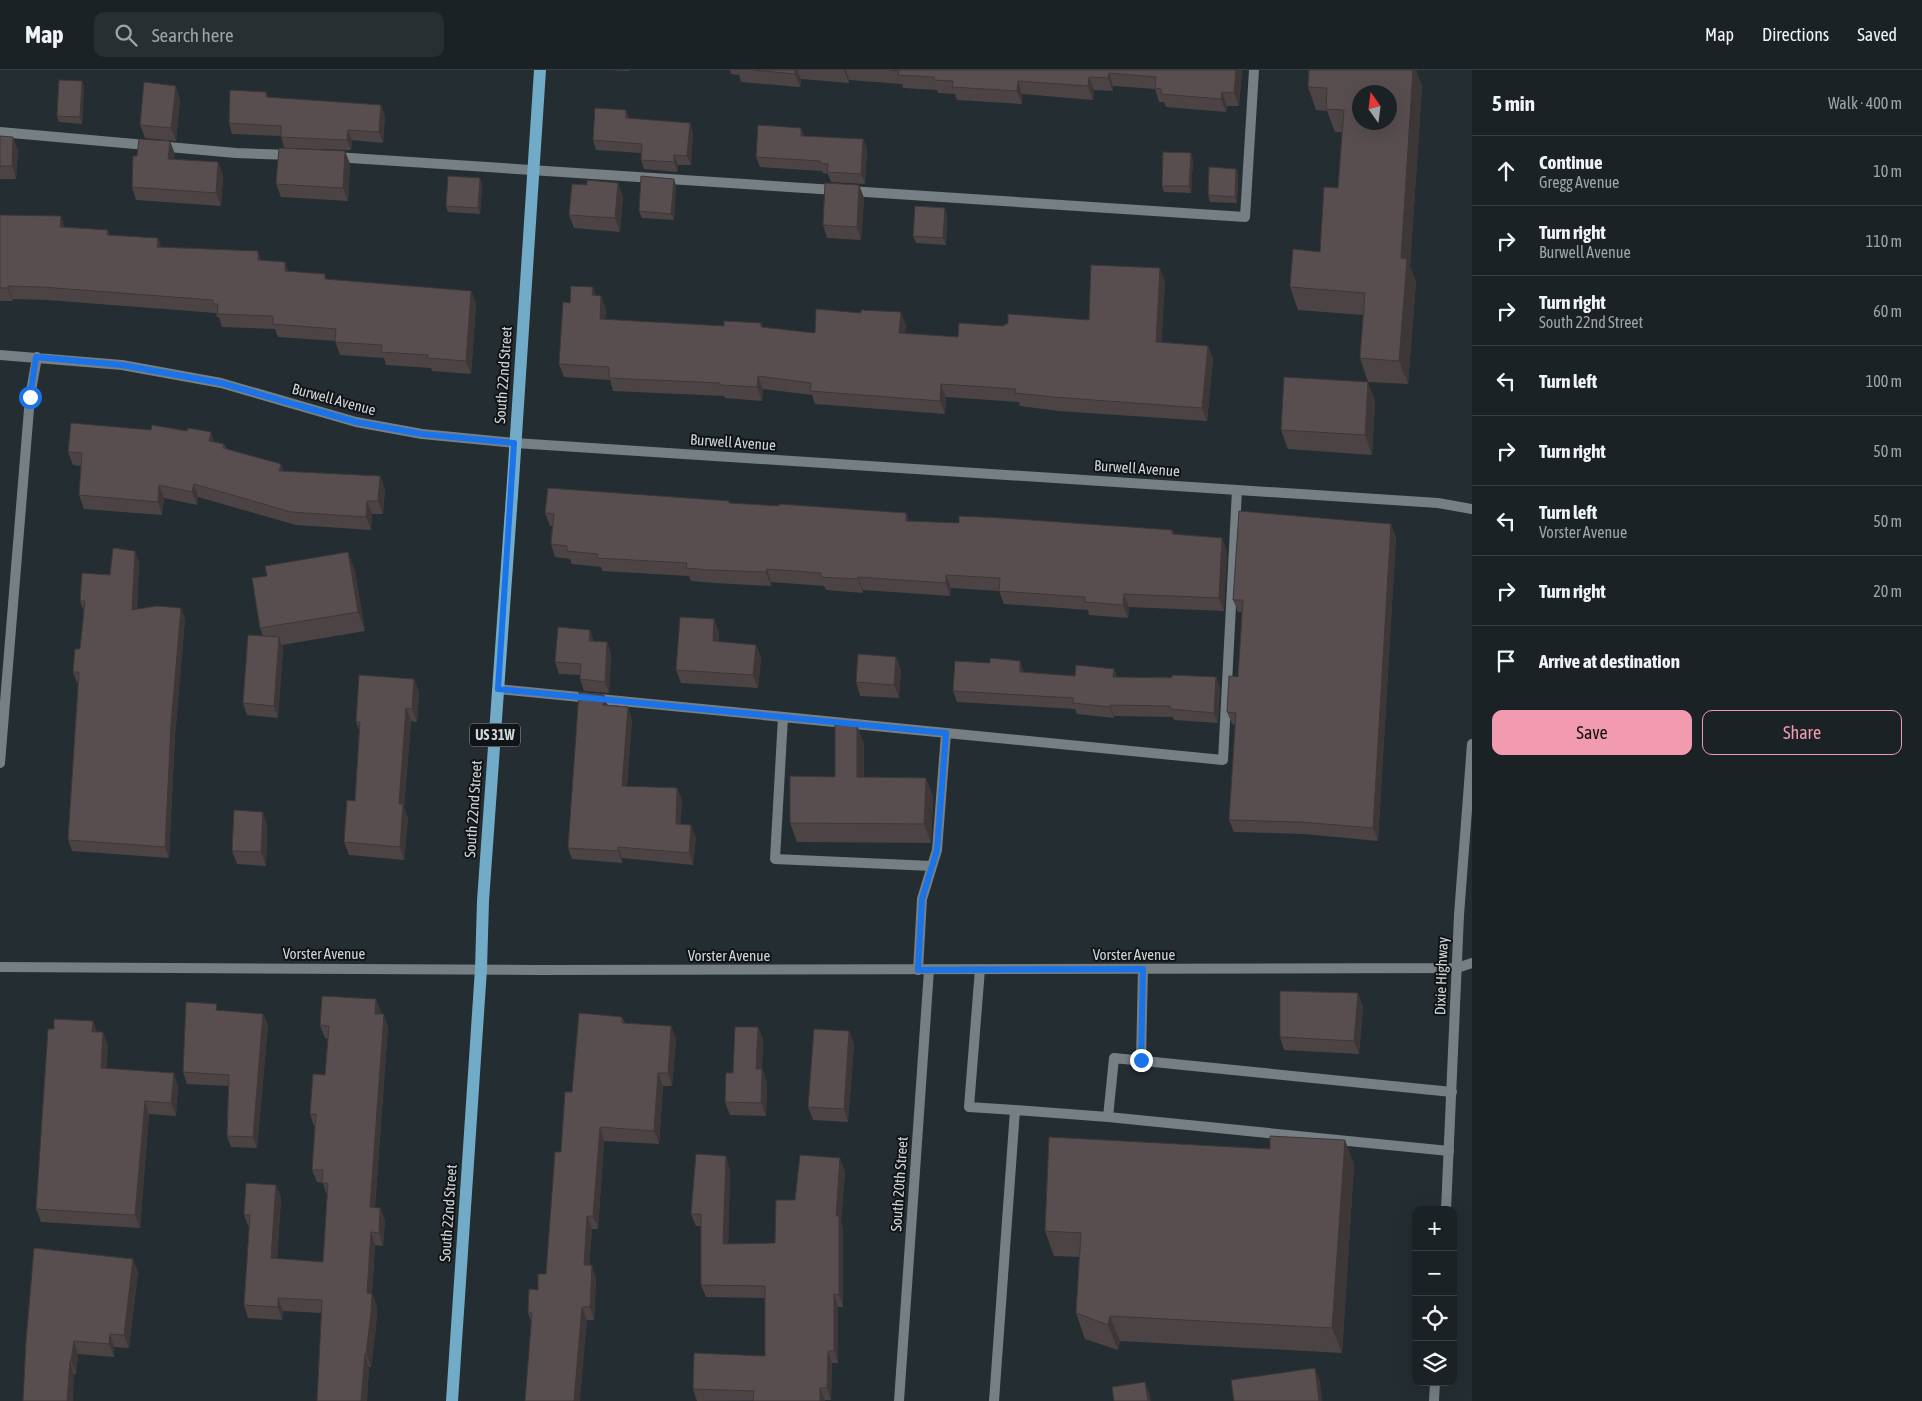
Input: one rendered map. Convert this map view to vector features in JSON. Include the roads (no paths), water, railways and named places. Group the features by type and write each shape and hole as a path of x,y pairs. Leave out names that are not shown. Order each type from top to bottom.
{"main road":[{"name":"South 22nd Street","path":"452,1401 483,901 540,70"}],"street":[{"path":"321,156 1245,216 1254,70"},
{"path":"0,132 236,153 302,155"},
{"name":"Burwell Avenue","path":"0,355 122,365 221,383 356,422 422,434 514,443 1438,503 1472,509"},
{"path":"0,763 30,397 36,357"},
{"path":"498,689 1222,760 1237,490"},
{"path":"783,717 775,859 932,866"},
{"path":"918,970 922,899 937,850 946,733"},
{"name":"Dixie Highway","path":"1446,1206 1459,915 1472,744"},
{"name":"Vorster Avenue","path":"0,966 930,970 1457,968 1472,963"},
{"path":"980,969 969,1107 1108,1117 1450,1151"},
{"path":"1141,1060 1143,969"},
{"name":"South 20th Street","path":"899,1401 930,970"},
{"path":"1108,1117 1114,1058 1452,1092"},
{"path":"994,1401 1015,1110"},
{"path":"1434,1401 1435,1386"}]}
